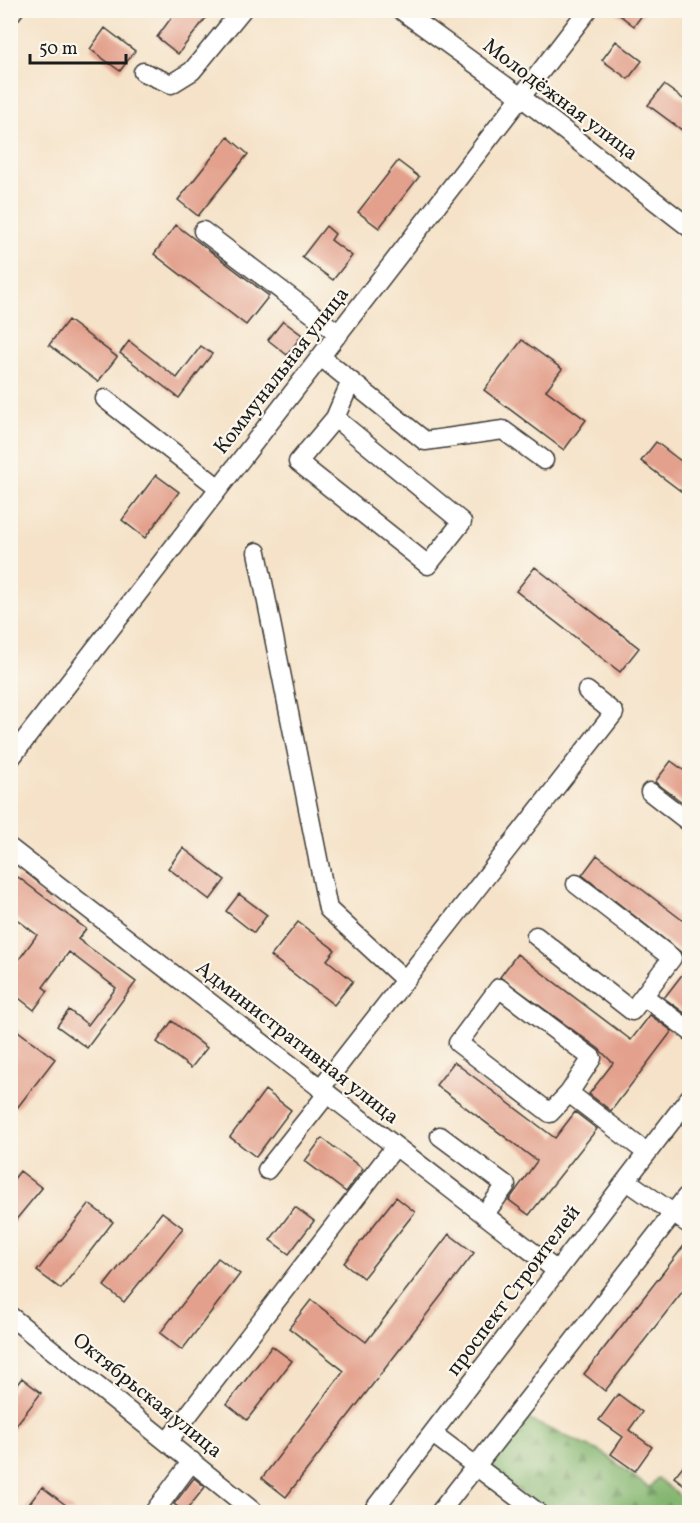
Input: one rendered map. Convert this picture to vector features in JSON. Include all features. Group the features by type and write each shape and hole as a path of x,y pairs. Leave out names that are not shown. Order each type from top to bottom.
{"street":[{"path":"143,72 171,84 192,71 242,10"},
{"name":"Молодёжная улица","path":"401,10 521,98 690,228"},
{"name":"Коммунальная улица","path":"10,759 588,10"},
{"path":"203,231 339,334"},
{"path":"321,357 425,441 503,430 544,460"},
{"path":"335,418 462,522 428,565 298,462 335,418 351,381"},
{"path":"105,399 219,488"},
{"path":"257,552 328,909 405,980"},
{"path":"267,1170 405,980 614,713 586,691"},
{"path":"650,792 690,823"},
{"name":"Административная улица","path":"10,848 394,1148 557,1271"},
{"path":"536,936 632,1011 645,997 672,958 576,884"},
{"path":"499,988 592,1058 570,1093 550,1113 458,1043 499,988"},
{"path":"645,997 690,1031"},
{"path":"570,1093 647,1153"},
{"name":"проспект Строителей","path":"372,1512 690,1097"},
{"path":"440,1136 506,1185 484,1215"},
{"path":"168,1441 394,1148"},
{"path":"627,1181 690,1225"},
{"path":"440,1512 686,1197 690,1197"},
{"name":"Октябрьская улица","path":"10,1316 254,1512"},
{"path":"433,1434 537,1512"},
{"path":"154,1512 192,1461"}],"green space":[{"path":"525,1418 603,1453 649,1488 657,1478 689,1503 689,1512 546,1512 488,1468"}],"building":[{"path":"10,10 26,10 10,31"},
{"path":"177,10 212,10 178,54 157,37"},
{"path":"613,10 646,10 634,26"},
{"path":"105,28 135,51 120,71 90,49"},
{"path":"616,41 642,61 628,79 602,60"},
{"path":"664,85 690,104 690,136 648,105"},
{"path":"228,137 248,154 198,216 178,200"},
{"path":"398,161 419,177 379,228 358,212"},
{"path":"176,225 269,296 246,325 154,254"},
{"path":"326,226 335,234 331,240 352,256 333,280 302,257"},
{"path":"68,320 117,357 98,382 49,345"},
{"path":"283,321 302,335 287,355 268,340"},
{"path":"522,340 562,369 546,390 586,420 564,450 484,390"},
{"path":"129,341 177,378 201,346 212,354 179,398 120,353"},
{"path":"656,442 690,468 690,498 641,461"},
{"path":"156,475 179,492 145,538 122,520"},
{"path":"535,567 639,648 620,672 516,591"},
{"path":"671,761 690,775 690,808 655,782"},
{"path":"183,848 225,880 210,900 168,868"},
{"path":"597,855 690,926 690,1009 686,1014 664,998 688,967 682,962 682,953 582,875"},
{"path":"18,877 86,929 78,939 136,982 87,1048 57,1026 69,1010 88,1025 116,988 69,952 43,987 48,991 34,1010 10,991 10,962 15,965 37,935 10,914 10,887"},
{"path":"239,894 267,915 254,933 226,911"},
{"path":"298,922 335,950 327,960 353,981 334,1005 271,956"},
{"path":"517,954 631,1040 650,1015 672,1031 611,1111 589,1094 613,1063 599,1049 500,977"},
{"path":"172,1021 207,1048 191,1068 157,1042"},
{"path":"10,1025 55,1059 17,1108 10,1103"},
{"path":"454,1062 555,1138 575,1112 597,1129 529,1215 509,1200 537,1161 436,1085"},
{"path":"265,1090 291,1110 256,1157 230,1137"},
{"path":"322,1138 363,1169 346,1192 305,1161"},
{"path":"20,1171 42,1188 10,1227 10,1184"},
{"path":"396,1197 415,1212 363,1278 344,1263"},
{"path":"89,1204 113,1222 61,1289 37,1271"},
{"path":"295,1207 314,1221 289,1254 270,1240"},
{"path":"162,1212 183,1228 124,1302 104,1286"},
{"path":"449,1234 474,1253 286,1497 262,1478 344,1371 289,1328 311,1300 366,1342"},
{"path":"690,1238 690,1282 605,1391 584,1374"},
{"path":"218,1258 240,1274 182,1350 160,1333"},
{"path":"272,1346 292,1361 247,1420 227,1404"},
{"path":"22,1378 41,1393 10,1433 10,1393"},
{"path":"618,1394 642,1412 629,1430 652,1447 635,1471 611,1454 623,1437 599,1420"},
{"path":"690,1457 690,1489 674,1477"},
{"path":"194,1478 205,1487 185,1512 174,1504"},
{"path":"42,1487 75,1512 23,1512"}]}
